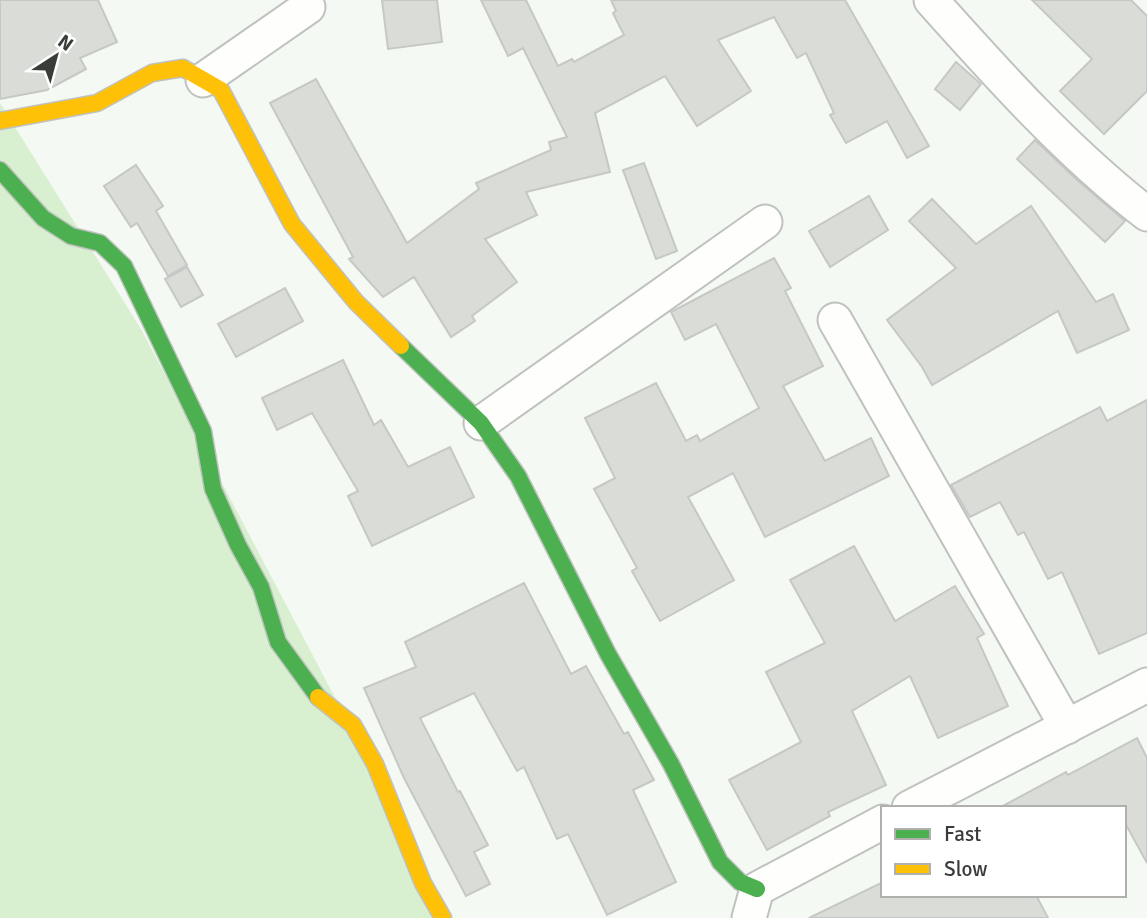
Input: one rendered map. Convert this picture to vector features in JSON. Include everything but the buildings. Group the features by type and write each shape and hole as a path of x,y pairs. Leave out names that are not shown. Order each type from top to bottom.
{"street":[{"path":"931,0 1001,79 1118,192 1147,214"},
{"path":"203,80 308,7"},
{"path":"0,121 97,103 152,74 183,68 221,90 292,223 324,265 356,302 481,423 518,476 608,654 671,764 720,862 740,882 753,904 881,823"},
{"path":"0,170 43,218 71,236 100,243 124,266 203,431 213,489 238,545 261,587 278,642 316,696 353,726 375,764 423,883 443,918"},
{"path":"481,423 765,222"},
{"path":"835,320 1068,727"},
{"path":"913,806 1147,685"}],"green space":[{"path":"0,103 141,329 451,918 0,918"}],"traffic: fast":[{"path":"0,170 43,218 71,236 100,243 124,266 203,431 213,489 238,545 261,587 278,642 318,697"},
{"path":"401,346 481,423 518,476 608,654 671,764 720,862 740,882 757,889"}],"traffic: slow":[{"path":"0,121 97,103 152,73 183,68 221,90 292,224 356,302 401,346"},
{"path":"318,697 353,725 375,764 423,883 443,918"}]}
